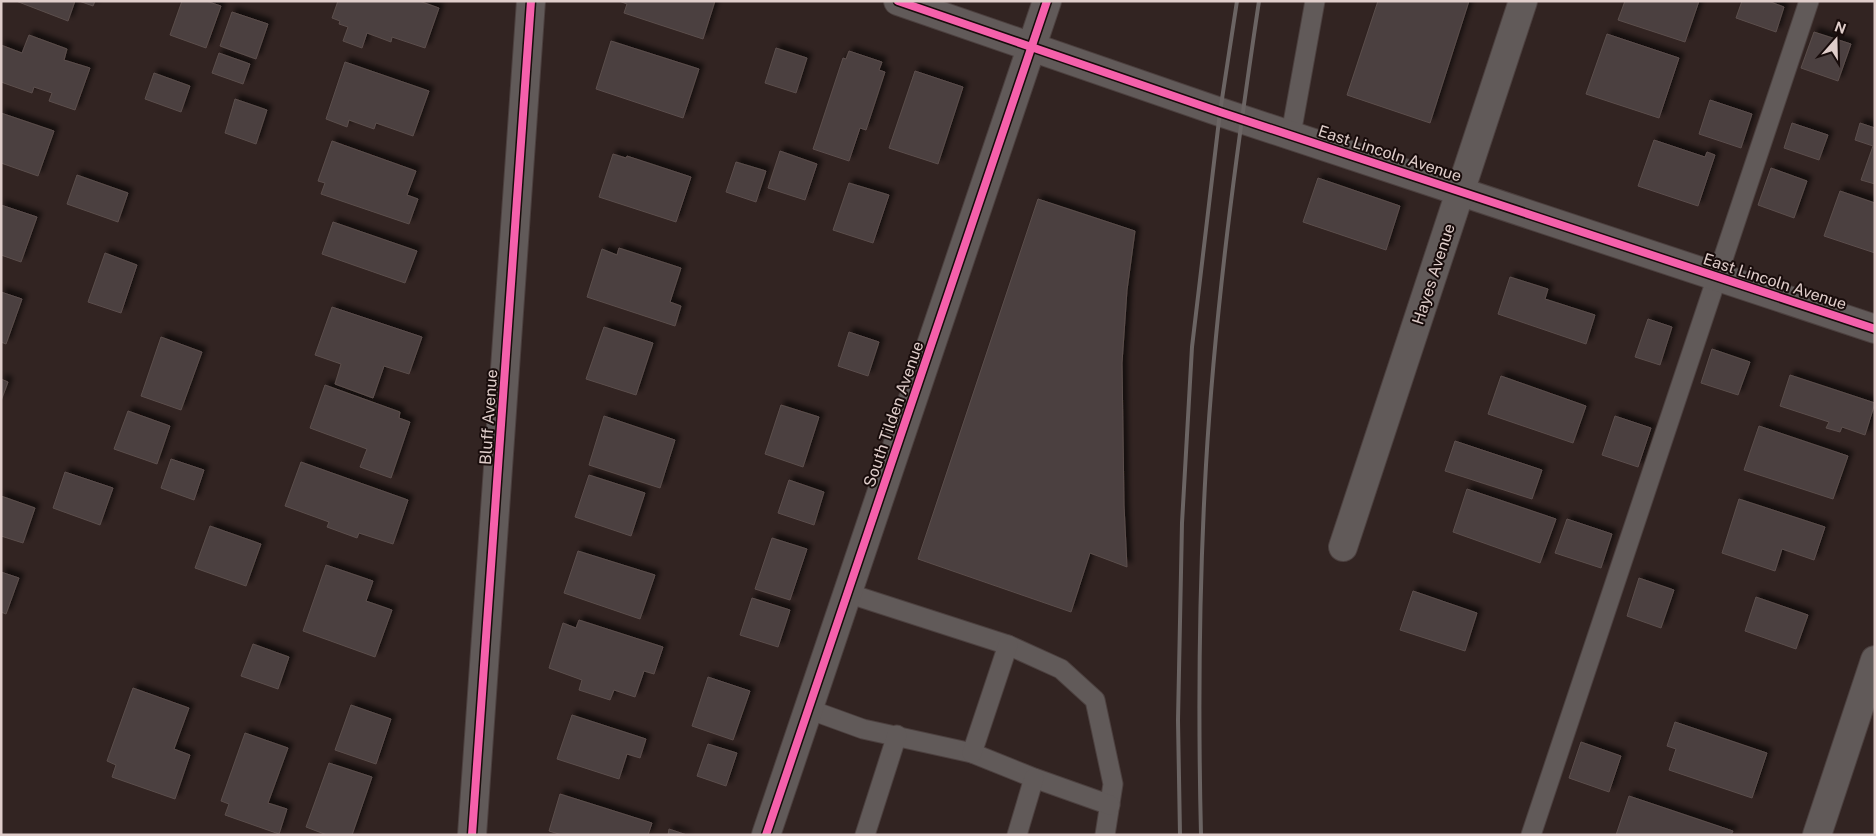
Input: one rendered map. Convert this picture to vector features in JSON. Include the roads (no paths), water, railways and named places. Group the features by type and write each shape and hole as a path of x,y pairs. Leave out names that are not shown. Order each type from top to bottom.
{"street":[{"name":"Bluff Avenue","path":"472,835 531,1"},
{"name":"East Lincoln Avenue","path":"898,1 1875,329"},
{"name":"South Tilden Avenue","path":"766,835 1046,1"},
{"name":"Hayes Avenue","path":"1343,547 1523,1"},
{"path":"1817,835 1875,660"}],"lane":[{"path":"1291,134 1315,1"},
{"path":"1531,835 1809,1"},
{"path":"847,593 1008,645 1061,669 1095,700 1113,784 1105,835"},
{"path":"972,753 1008,645"},
{"path":"808,709 863,729 972,753 1034,778 1110,805"},
{"path":"865,835 897,735"},
{"path":"1017,835 1034,778"}],"railway":[{"path":"1180,835 1178,720 1182,523 1192,347 1220,112 1237,1"},
{"path":"1201,835 1199,696 1204,511 1210,407 1227,233 1259,1"}]}
